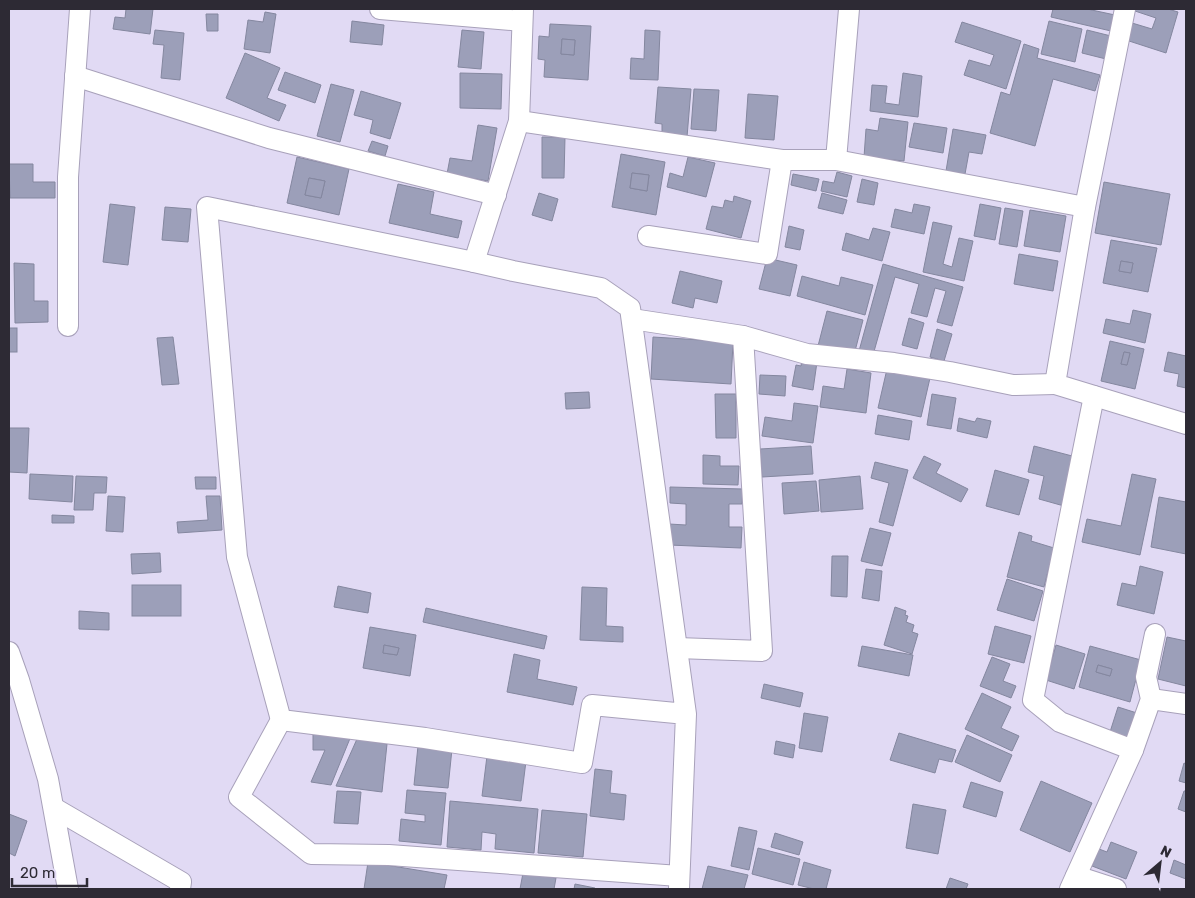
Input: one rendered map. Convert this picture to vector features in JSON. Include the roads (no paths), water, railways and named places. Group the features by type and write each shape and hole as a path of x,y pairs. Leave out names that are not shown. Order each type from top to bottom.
{"street":[{"path":"68,326 68,177 80,9"},
{"path":"380,9 522,15 519,121 474,262"},
{"path":"836,160 849,9"},
{"path":"1055,384 1086,207 1125,9"},
{"path":"76,76 269,138 496,195"},
{"path":"519,121 782,160 836,160 1086,207"},
{"path":"648,236 767,254 782,160"},
{"path":"207,207 474,262 601,288 630,308 686,714 679,883 389,855 311,854 239,798 281,720 237,557 207,207"},
{"path":"632,319 743,336 806,354 904,365 1013,384 1055,384 1186,424"},
{"path":"677,648 762,651 743,336"},
{"path":"1094,396 1033,700 1060,722 1133,750"},
{"path":"1116,889 1073,882 1133,750 1151,699 1146,676 1155,634"},
{"path":"9,652 48,779 68,889"},
{"path":"1151,699 1186,704"},
{"path":"281,720 425,738 582,763 592,705 686,714"},
{"path":"54,808 186,887"}]}
